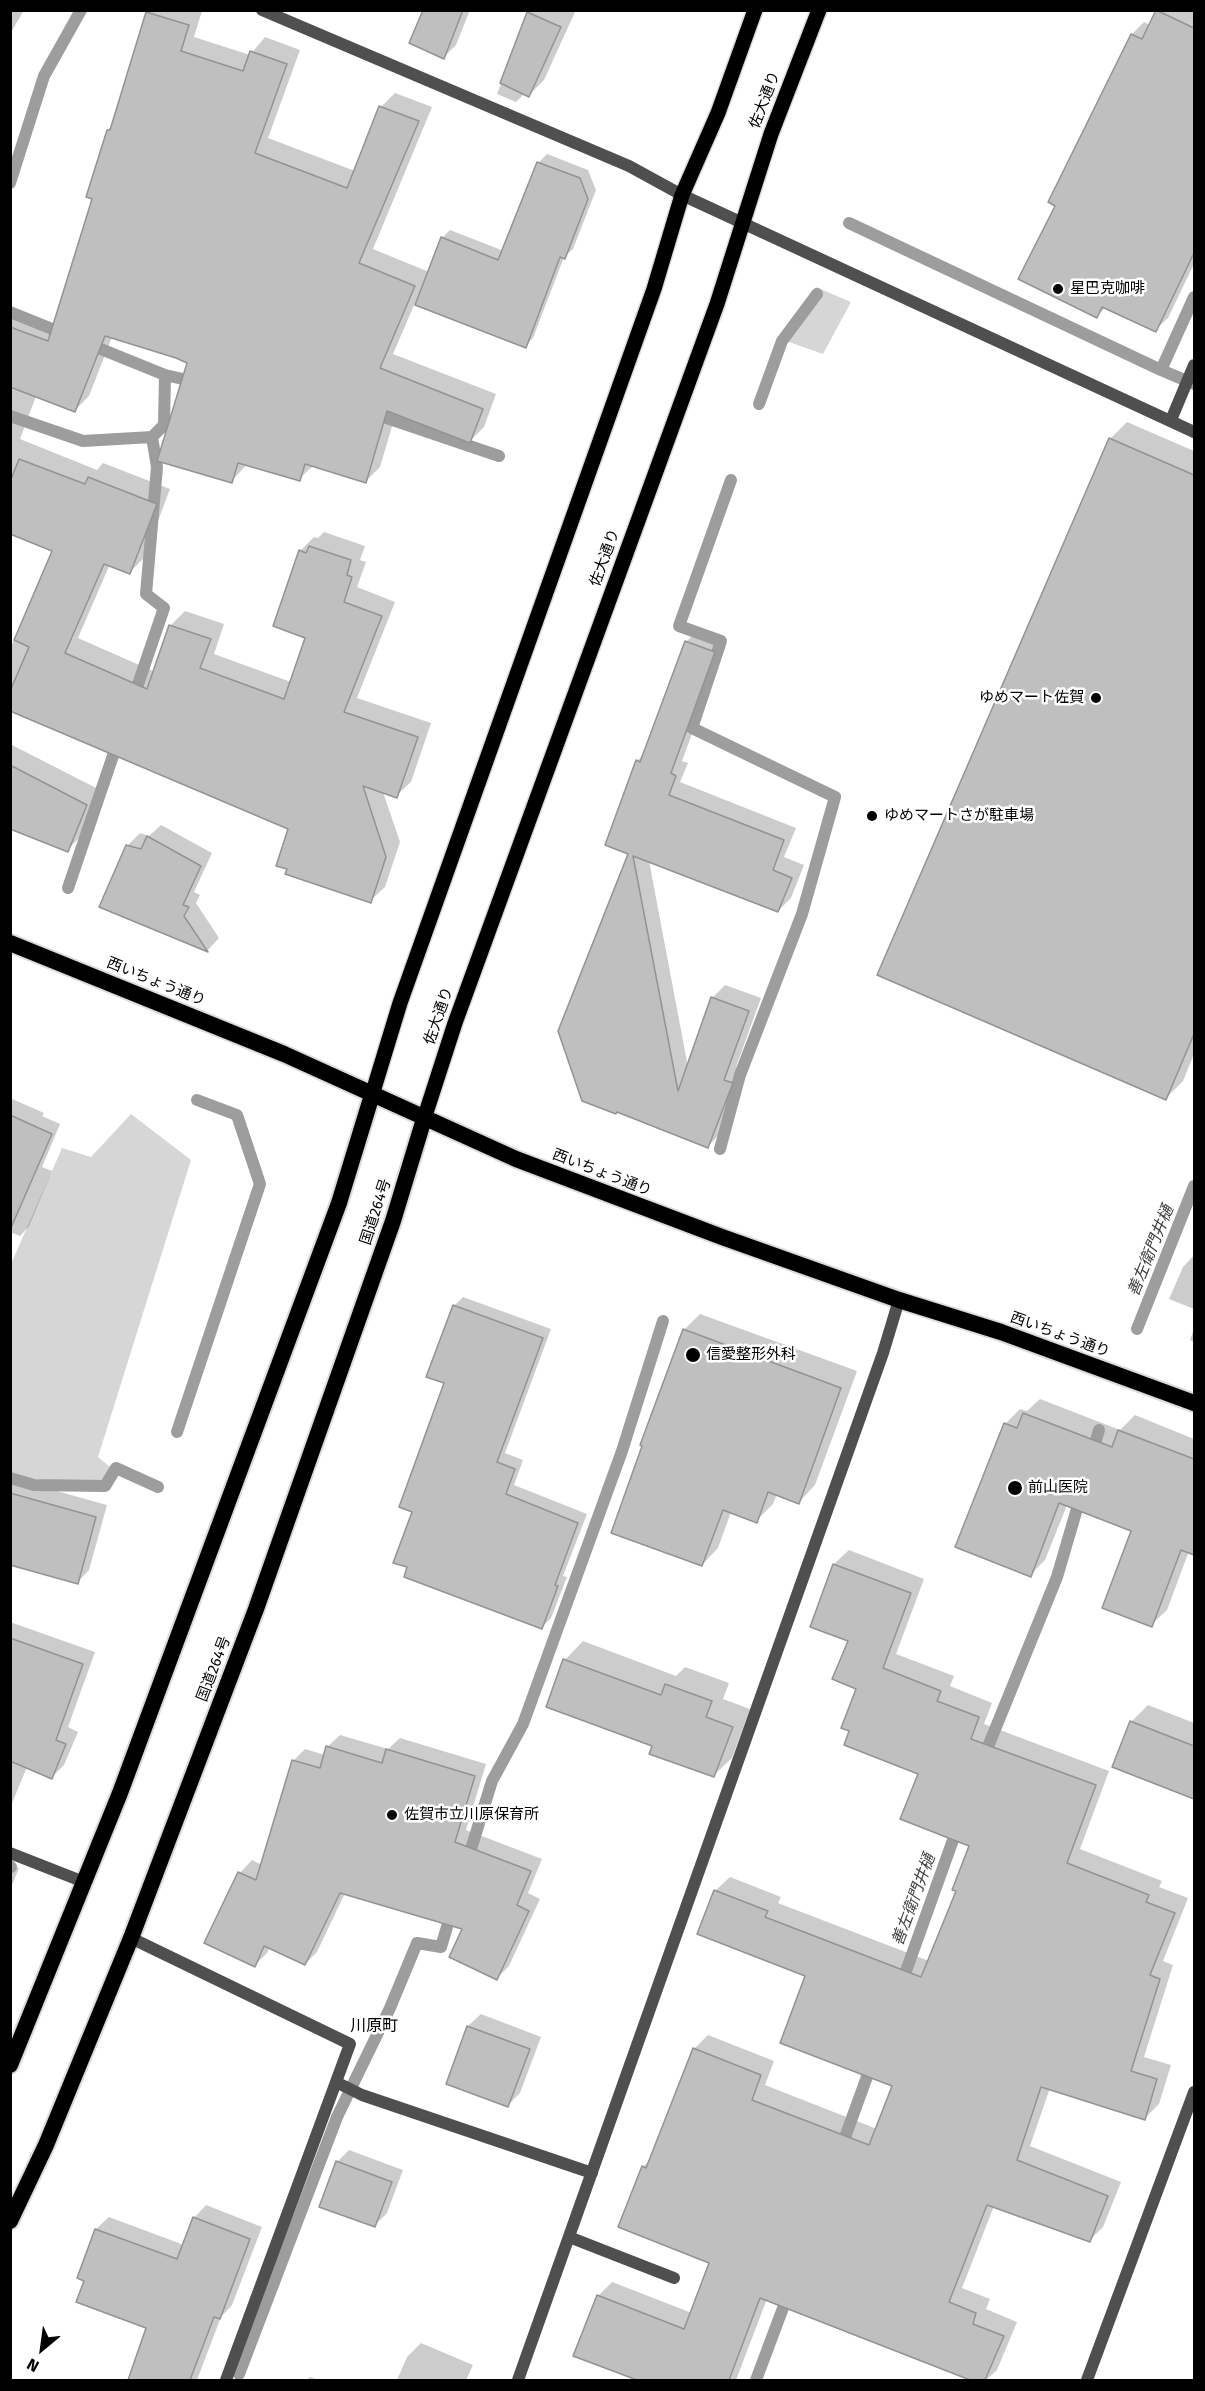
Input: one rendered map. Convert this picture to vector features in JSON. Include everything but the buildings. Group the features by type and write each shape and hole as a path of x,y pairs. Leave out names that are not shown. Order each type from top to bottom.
{"highway":[{"name":"西いちょう通り","path":"10,943 285,1054 424,1119 527,1163 722,1237 899,1300 1001,1332 1194,1403"},
{"path":"10,2065 124,1782 339,1203 372,1095"},
{"name":"国道264号","path":"10,2221 46,2145 131,1938 256,1609 393,1221 424,1119"}],"main road":[{"path":"372,1095 400,1003 654,289 682,195 718,114 755,10"},
{"name":"佐大通り","path":"424,1119 454,1023 717,303 771,134 819,10"}],"street":[{"path":"262,10 629,166 682,195 1194,432"},
{"path":"1171,420 1193,367"},
{"path":"518,2380 883,1353 899,1300"},
{"path":"10,1853 84,1882"},
{"path":"131,1938 350,2044 226,2380"},
{"path":"336,2082 363,2095 591,2173"},
{"path":"1087,2380 1194,2092"},
{"path":"569,2237 674,2278"}],"shaded area":[{"path":"816,287 851,302 823,354 778,338"},
{"path":"131,1114 191,1160 98,1457 116,1472 108,1487 24,1478 11,1474 11,1264 62,1148 91,1157"}],"waterway":[{"path":"10,183 44,76 81,10"},
{"path":"849,223 1161,370"},
{"path":"759,404 782,341 817,294"},
{"name":"善左衛門井樋","path":"1194,297 1161,370 1194,384"},
{"path":"10,312 67,335"},
{"path":"86,343 165,375 196,382"},
{"path":"10,416 83,441 152,437 164,425 165,375"},
{"path":"369,412 499,456"},
{"path":"133,699 164,608 146,594 157,467 152,437"},
{"path":"720,1149 740,1075 802,914 835,797 692,728 721,641 679,626 731,480"},
{"path":"68,888 118,741"},
{"path":"177,1432 260,1184 237,1115 197,1100"},
{"name":"善左衛門井樋","path":"1137,1329 1194,1186"},
{"path":"467,1862 492,1781 523,1724 622,1451 663,1321"},
{"name":"善左衛門井樋","path":"1092,1455 1099,1430"},
{"path":"10,1478 34,1485 105,1486 116,1468 158,1487"},
{"name":"善左衛門井樋","path":"983,1759 1057,1577 1081,1495"},
{"name":"善左衛門井樋","path":"901,1985 958,1826"},
{"path":"239,2374 337,2117 390,2008 417,1943 441,1947 452,1910"},
{"name":"善左衛門井樋","path":"840,2151 872,2063"},
{"name":"善左衛門井樋","path":"756,2380 789,2292"}],"place":[{"name":"星巴克咖啡","path":"1058,289"},
{"name":"ゆめマート佐賀","path":"1096,698"},
{"name":"ゆめマートさが駐車場","path":"872,816"},
{"name":"信愛整形外科","path":"693,1355"},
{"name":"前山医院","path":"1015,1488"},
{"name":"佐賀市立川原保育所","path":"392,1815"}],"district":[{"name":"川原町","path":"374,2027"}]}
